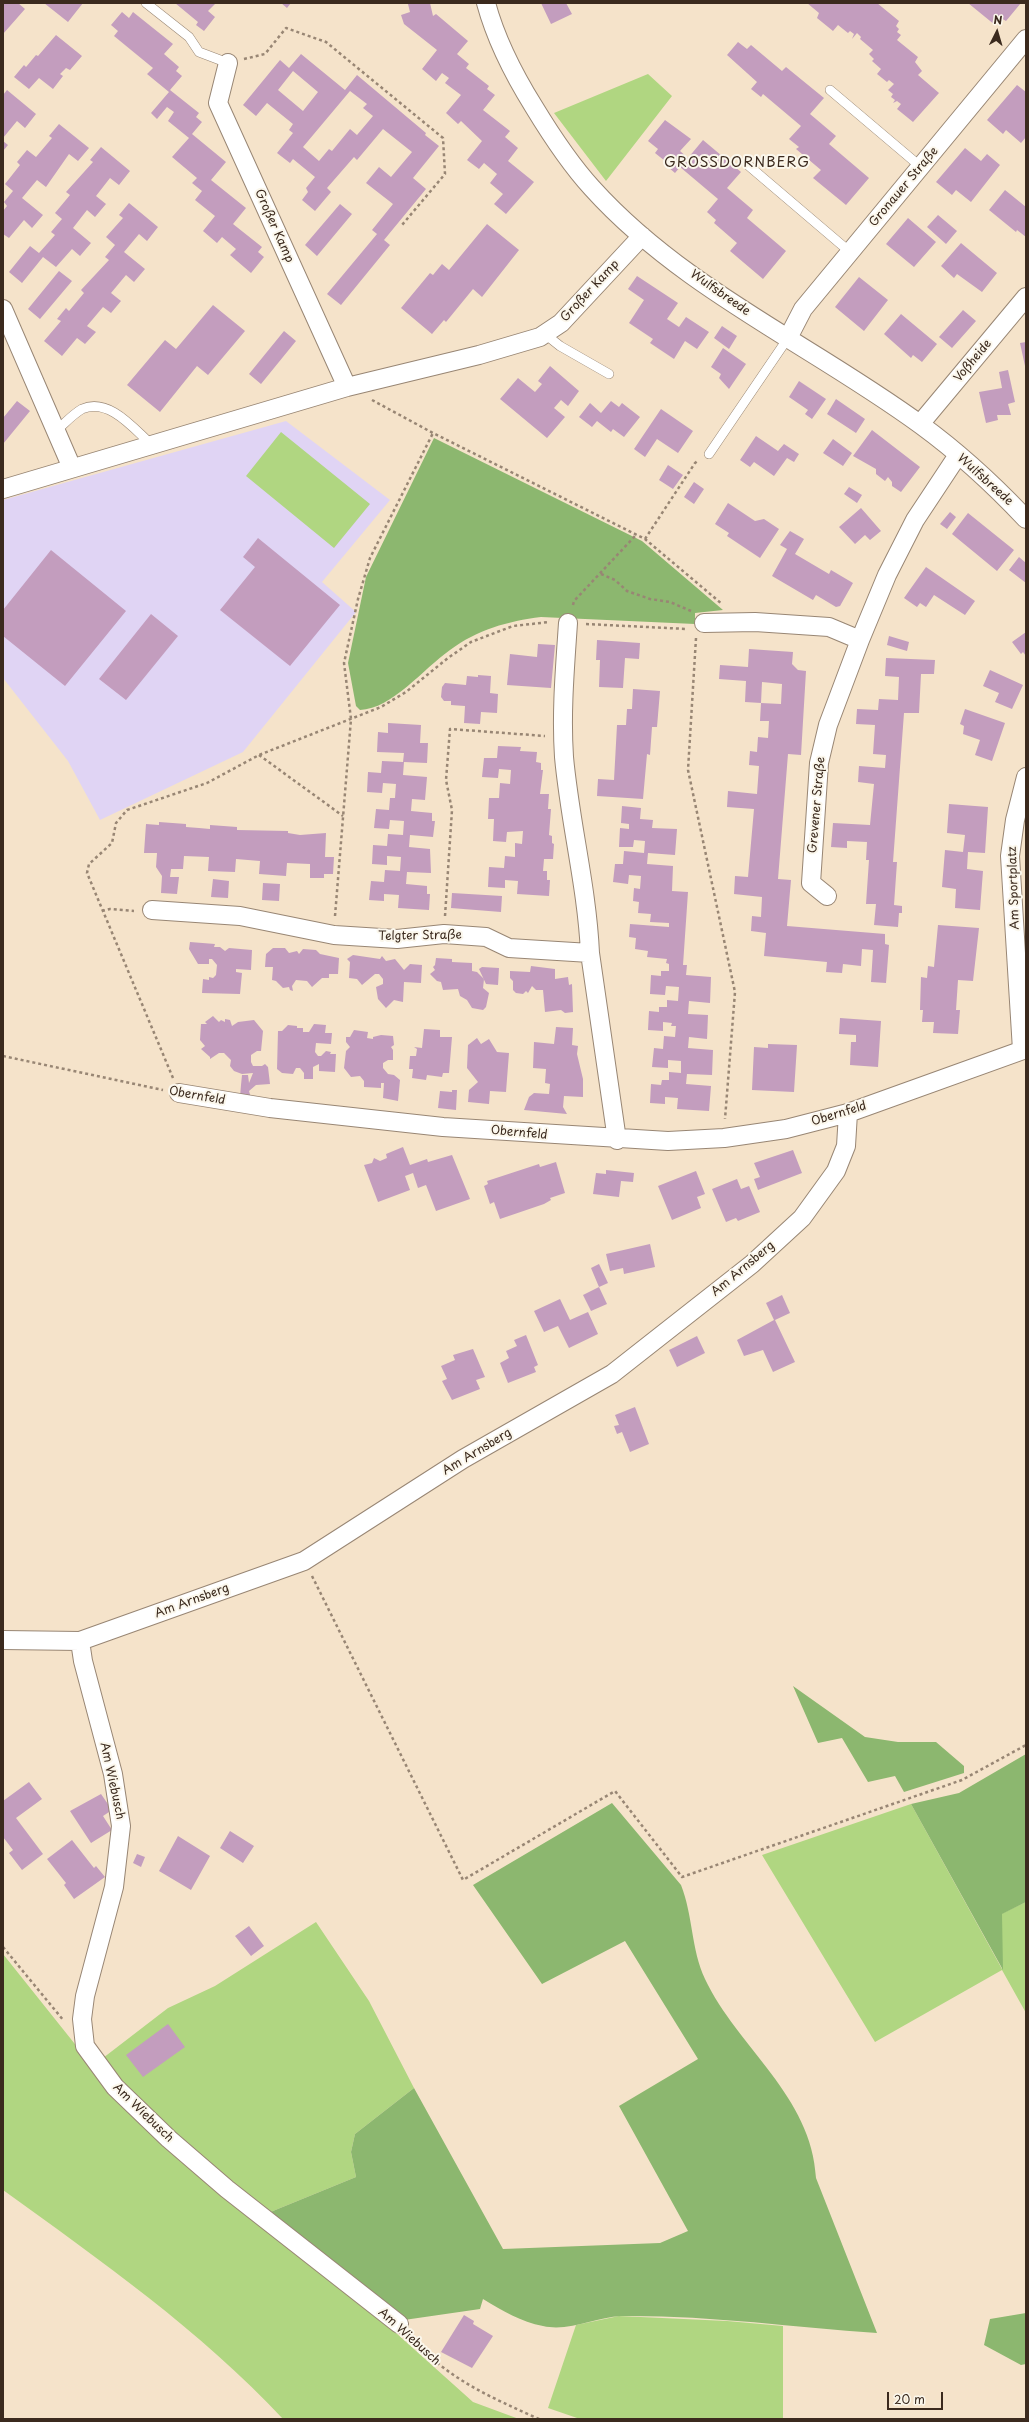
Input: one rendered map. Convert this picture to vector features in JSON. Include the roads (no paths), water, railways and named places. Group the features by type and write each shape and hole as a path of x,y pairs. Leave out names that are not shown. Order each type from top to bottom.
{"street":[{"name":"Wulfsbreede","path":"486,3 491,21 517,79 552,136 591,188 642,236 713,290 920,424 958,455 1008,500 1026,519"},
{"name":"Gronauer Straße","path":"788,338 803,308 1026,39"},
{"name":"Großer Kamp","path":"228,63 218,103 347,387"},
{"name":"Großer Kamp","path":"3,489 347,387 479,355 545,334 561,323 642,236"},
{"name":"Voßheide","path":"920,424 1026,297"},
{"path":"3,308 72,468"},
{"name":"Grevener Straße","path":"827,896 811,883 819,763 828,725 860,640 887,575 915,520 958,455"},
{"path":"568,623 562,710 564,758 589,922 590,953 617,1140"},
{"path":"700,626 737,623 829,627 860,640"},
{"name":"Am Sportplatz","path":"1024,1049 1010,856 1015,820 1026,777"},
{"name":"Telgter Straße","path":"152,910 240,916 334,935 397,939 444,934 486,937 510,948 590,953"},
{"name":"Obernfeld","path":"179,1093 270,1108 412,1124 617,1140 668,1141 724,1138 786,1129 848,1113 1024,1049"},
{"name":"Am Arnsberg","path":"3,1640 80,1641 304,1561 463,1459 612,1374 752,1264 802,1218 836,1171 846,1146 848,1113"},
{"name":"Am Wiebusch","path":"80,1641 83,1661 113,1774 121,1826 114,1887 85,1996 82,2019 85,2046 115,2087 169,2139 234,2194 399,2324"}],"lane":[{"path":"146,3 189,37 199,52 228,63"},
{"path":"830,90 920,166"},
{"path":"749,166 850,252"},
{"path":"545,334 560,346 609,374"},
{"path":"709,454 788,338"},
{"path":"56,431 82,410 97,406 110,410 152,445"}],"district":[{"name":"GROSSDORNBERG","path":"737,163"}]}
